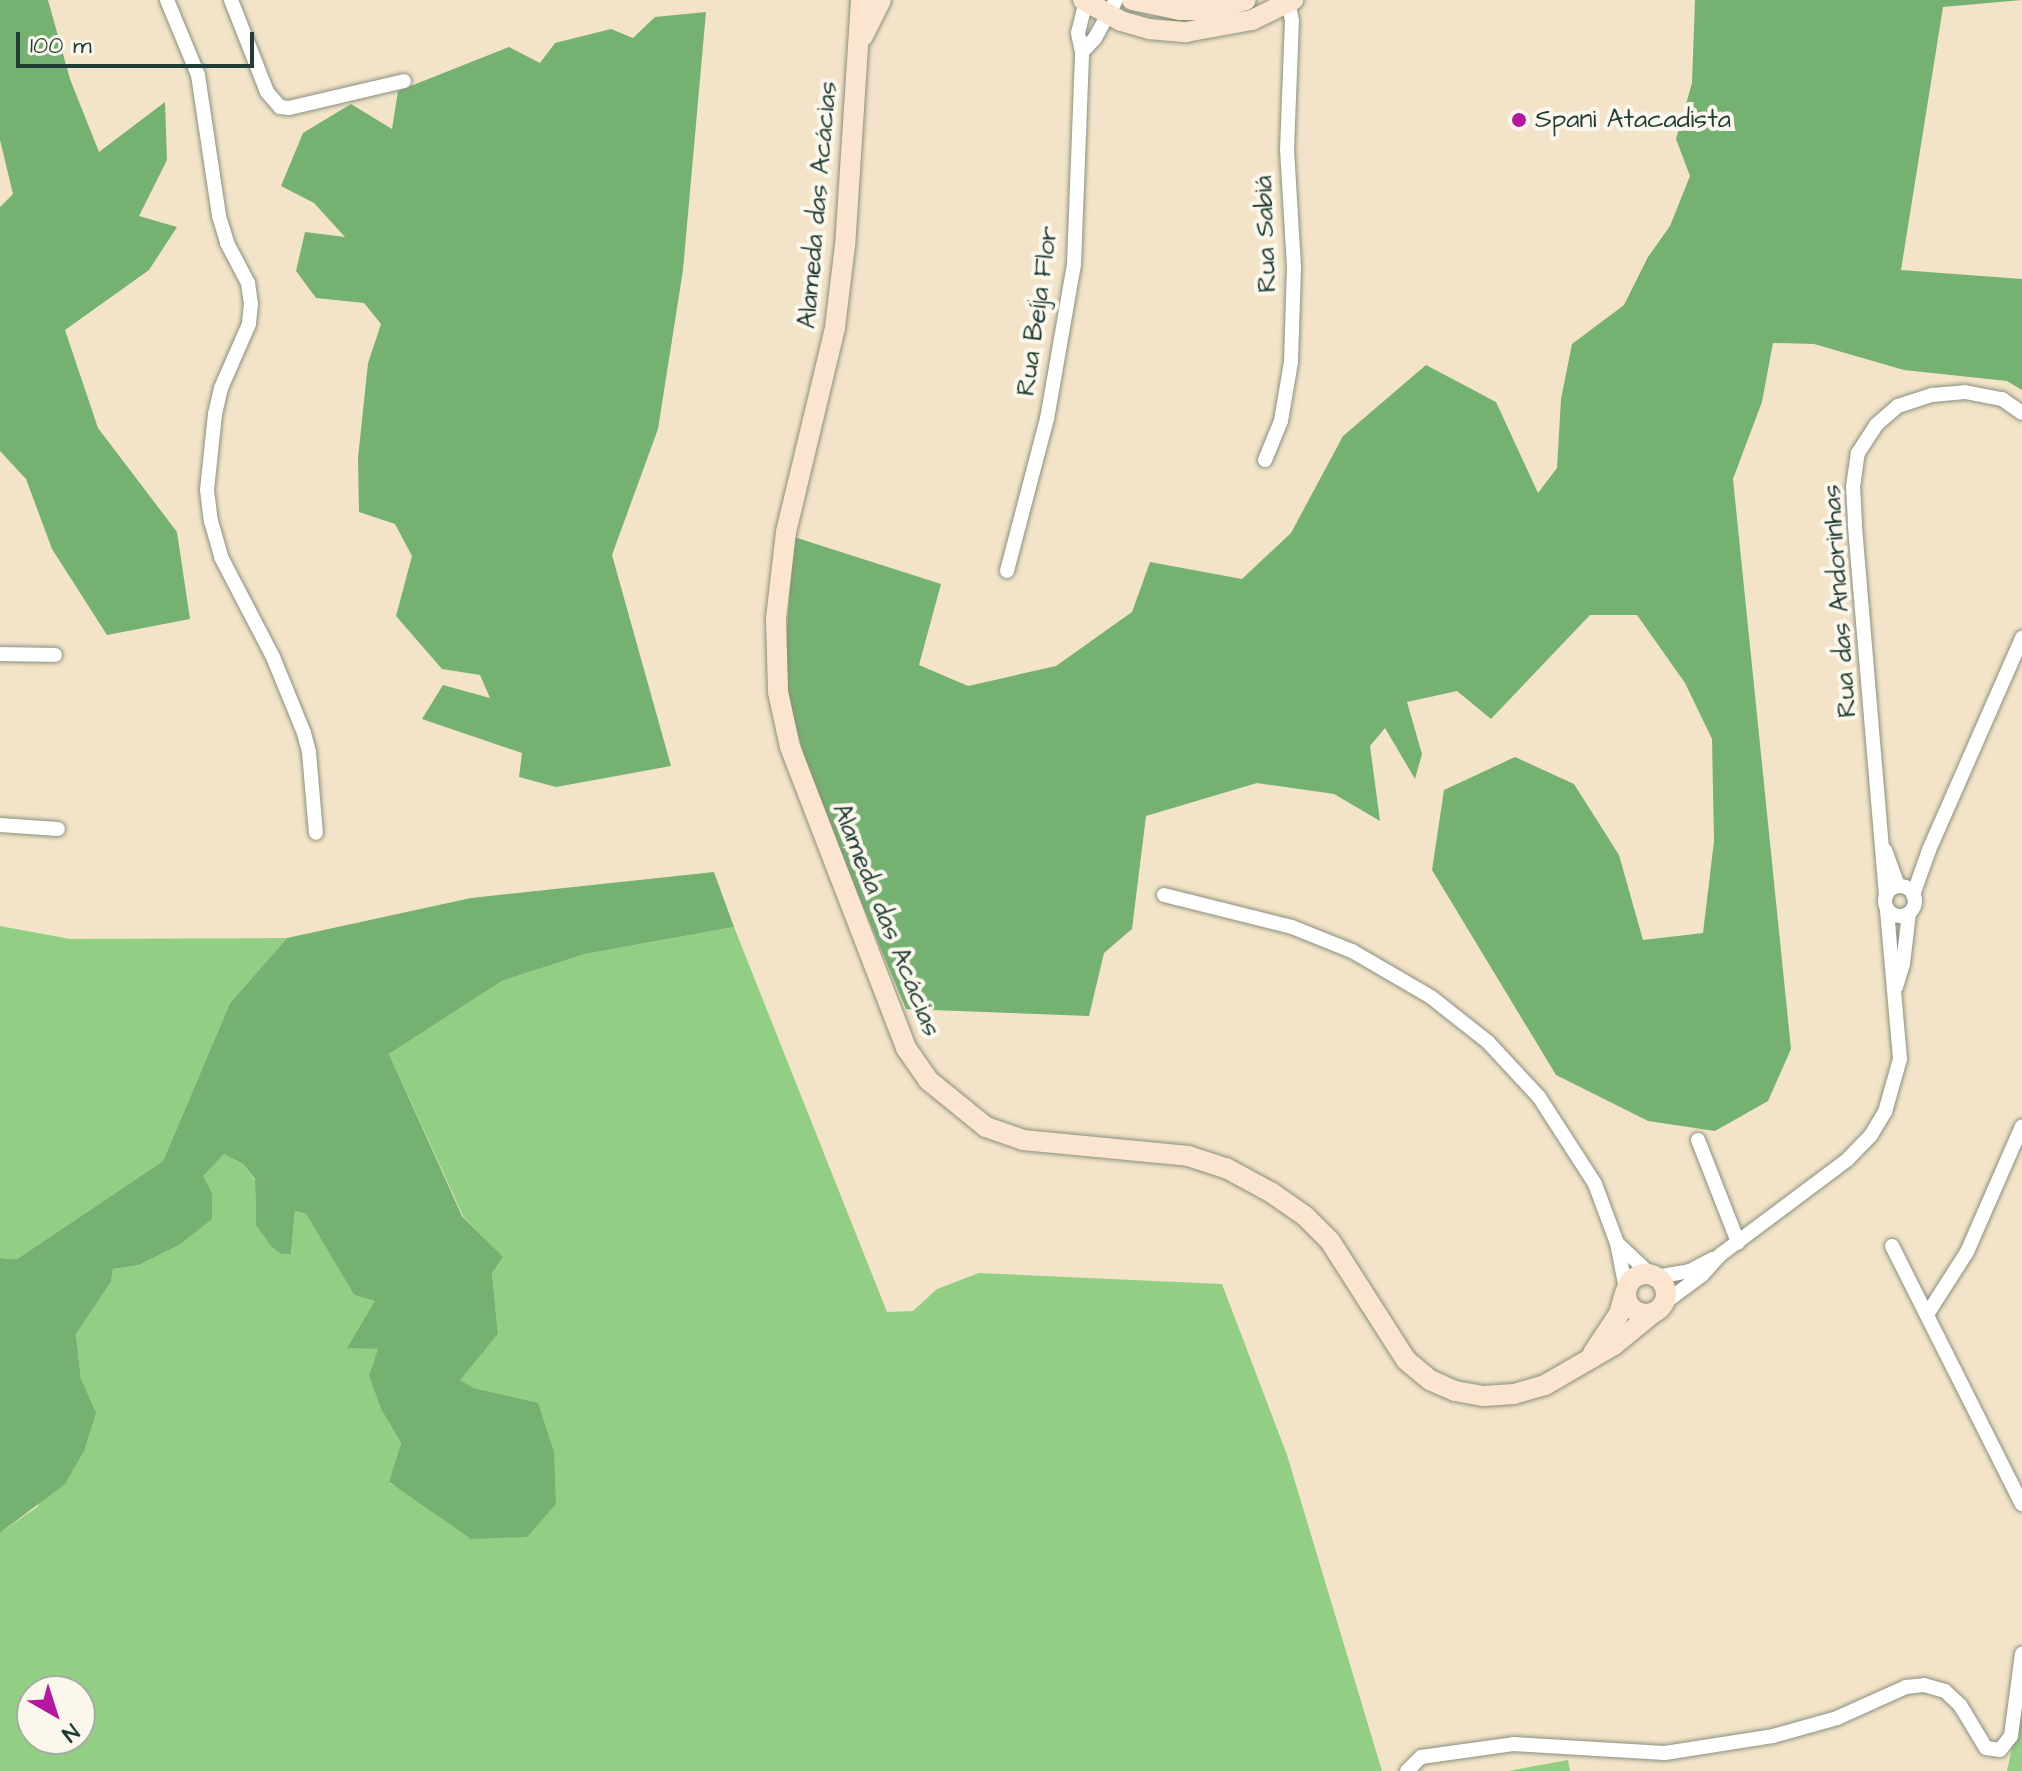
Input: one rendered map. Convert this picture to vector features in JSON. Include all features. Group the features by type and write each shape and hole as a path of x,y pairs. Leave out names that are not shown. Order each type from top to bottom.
{"street":[{"path":"167,0 198,75 219,216 227,243 248,283 251,304 249,324 221,388 215,414 207,490 211,521 221,557 273,657 304,733 309,752 316,833"},
{"path":"231,0 267,92 280,107 404,81"},
{"name":"Alameda das Acácias","path":"861,0 845,245 835,328 786,532 776,619 778,692 790,747 906,1048 928,1080 986,1127 1023,1140 1188,1156 1226,1168 1272,1193 1305,1216 1330,1241 1358,1280 1386,1332 1406,1360 1430,1380 1455,1391 1484,1396 1514,1394 1545,1385 1614,1345 1658,1308"},
{"name":"Alameda das Acácias","path":"858,46 881,0"},
{"path":"1132,0 1180,10 1211,10 1246,0"},
{"path":"1084,1 1112,7 1149,29 1186,32 1252,20 1290,1"},
{"name":"Rua Beíja Flor","path":"1007,571 1047,419 1074,264 1082,52 1078,33 1084,1"},
{"name":"Rua Sabiá","path":"1265,460 1281,421 1291,362 1294,267 1287,150 1290,1"},
{"path":"1082,52 1112,7"},
{"name":"Rua das Andorinhas","path":"1896,988 1903,964 1909,913 1914,905 1898,895 1881,871 1882,842 1853,487 1858,453 1876,425 1898,406 1932,395 1965,392 2002,399 2022,413"},
{"name":"Rua das Andorinhas","path":"1653,1275 1690,1271 1720,1255 1847,1160 1878,1123 1895,1083 1900,1059 1896,988 1898,895 1929,850 2022,638"},
{"path":"0,654 55,655"},
{"path":"0,825 58,829"},
{"path":"1164,895 1292,927 1352,951 1431,997 1488,1042 1539,1097 1595,1184 1617,1243 1626,1291 1634,1310 1658,1308 1664,1285 1617,1243"},
{"path":"1898,895 1895,915 1909,913"},
{"path":"1928,1313 1967,1252 2022,1126"},
{"path":"1698,1140 1738,1242"},
{"path":"1892,1246 2022,1501"},
{"name":"Rua das Andorinhas","path":"1658,1308 1702,1275 1720,1255"},
{"path":"1589,1360 1619,1314 1626,1291 1635,1277 1653,1275"},
{"path":"1407,1771 1421,1757 1513,1744 1665,1753 1773,1736 1837,1718 1906,1687 1924,1685 1945,1691 1960,1705 1986,1748 2000,1750 2011,1736 2022,1654"}],"green space":[{"path":"0,0 48,0 70,79 99,152 165,102 167,160 139,216 177,227 149,270 65,330 98,428 177,532 190,619 107,635 52,549 26,479 0,451 0,207 13,194 0,140"},
{"path":"1695,0 2022,0 1943,7 1901,270 2022,279 2022,390 2007,381 1904,370 1814,344 1773,343 1762,402 1733,479 1791,1049 1768,1101 1715,1131 1648,1121 1556,1075 1432,870 1444,790 1515,757 1574,784 1619,855 1643,940 1703,933 1714,841 1712,739 1685,683 1637,615 1590,615 1491,719 1457,691 1407,702 1422,754 1415,779 1385,728 1370,746 1380,821 1334,794 1257,783 1146,816 1132,929 1104,953 1089,1016 906,1009 812,784 783,681 794,537 941,584 919,665 968,686 1056,666 1132,612 1150,562 1242,579 1291,533 1343,436 1426,365 1496,402 1538,493 1557,468 1561,399 1572,344 1624,305 1648,257 1670,226 1690,176 1676,139 1692,83"},
{"path":"706,12 683,270 658,429 612,555 671,766 556,787 519,777 522,753 422,719 443,685 490,698 480,675 442,669 396,616 412,556 395,524 359,512 358,458 368,363 381,324 364,303 316,298 296,271 305,232 345,237 314,203 281,186 303,133 351,104 392,129 398,91 509,47 540,63 555,43 611,29 633,38 655,17"},
{"path":"714,872 734,927 585,954 502,981 389,1054 462,1216 503,1257 492,1273 498,1334 460,1380 474,1388 538,1403 554,1452 556,1504 527,1537 471,1539 389,1482 401,1443 382,1411 369,1376 378,1349 347,1348 375,1301 354,1295 306,1214 295,1211 291,1254 281,1254 271,1246 256,1225 255,1179 243,1164 224,1154 203,1176 212,1193 212,1219 179,1245 139,1265 113,1269 111,1282 76,1334 81,1379 96,1413 84,1451 65,1484 0,1533 0,1258 17,1259 163,1161 230,1003 287,938 471,898"},
{"path":"0,926 70,939 287,938 230,1003 163,1161 17,1259 0,1258"},
{"path":"734,927 887,1312 913,1311 937,1289 979,1273 1222,1284 1287,1455 1382,1771 0,1771 0,1533 37,1507 95,1413 81,1380 76,1334 111,1282 113,1269 139,1265 179,1245 212,1193 202,1176 224,1154 243,1164 255,1180 256,1224 291,1254 295,1211 306,1214 354,1295 376,1301 348,1347 378,1349 382,1411 401,1443 389,1483 415,1497 499,1394 474,1388 459,1380 498,1334 492,1273 502,1257 463,1216 389,1054 502,981 585,954"},
{"path":"2022,1701 2022,1771 2007,1771"},
{"path":"1568,1760 1570,1771 1508,1771"}],"place":[{"name":"Spani Atacadista","path":"1519,120"}]}
